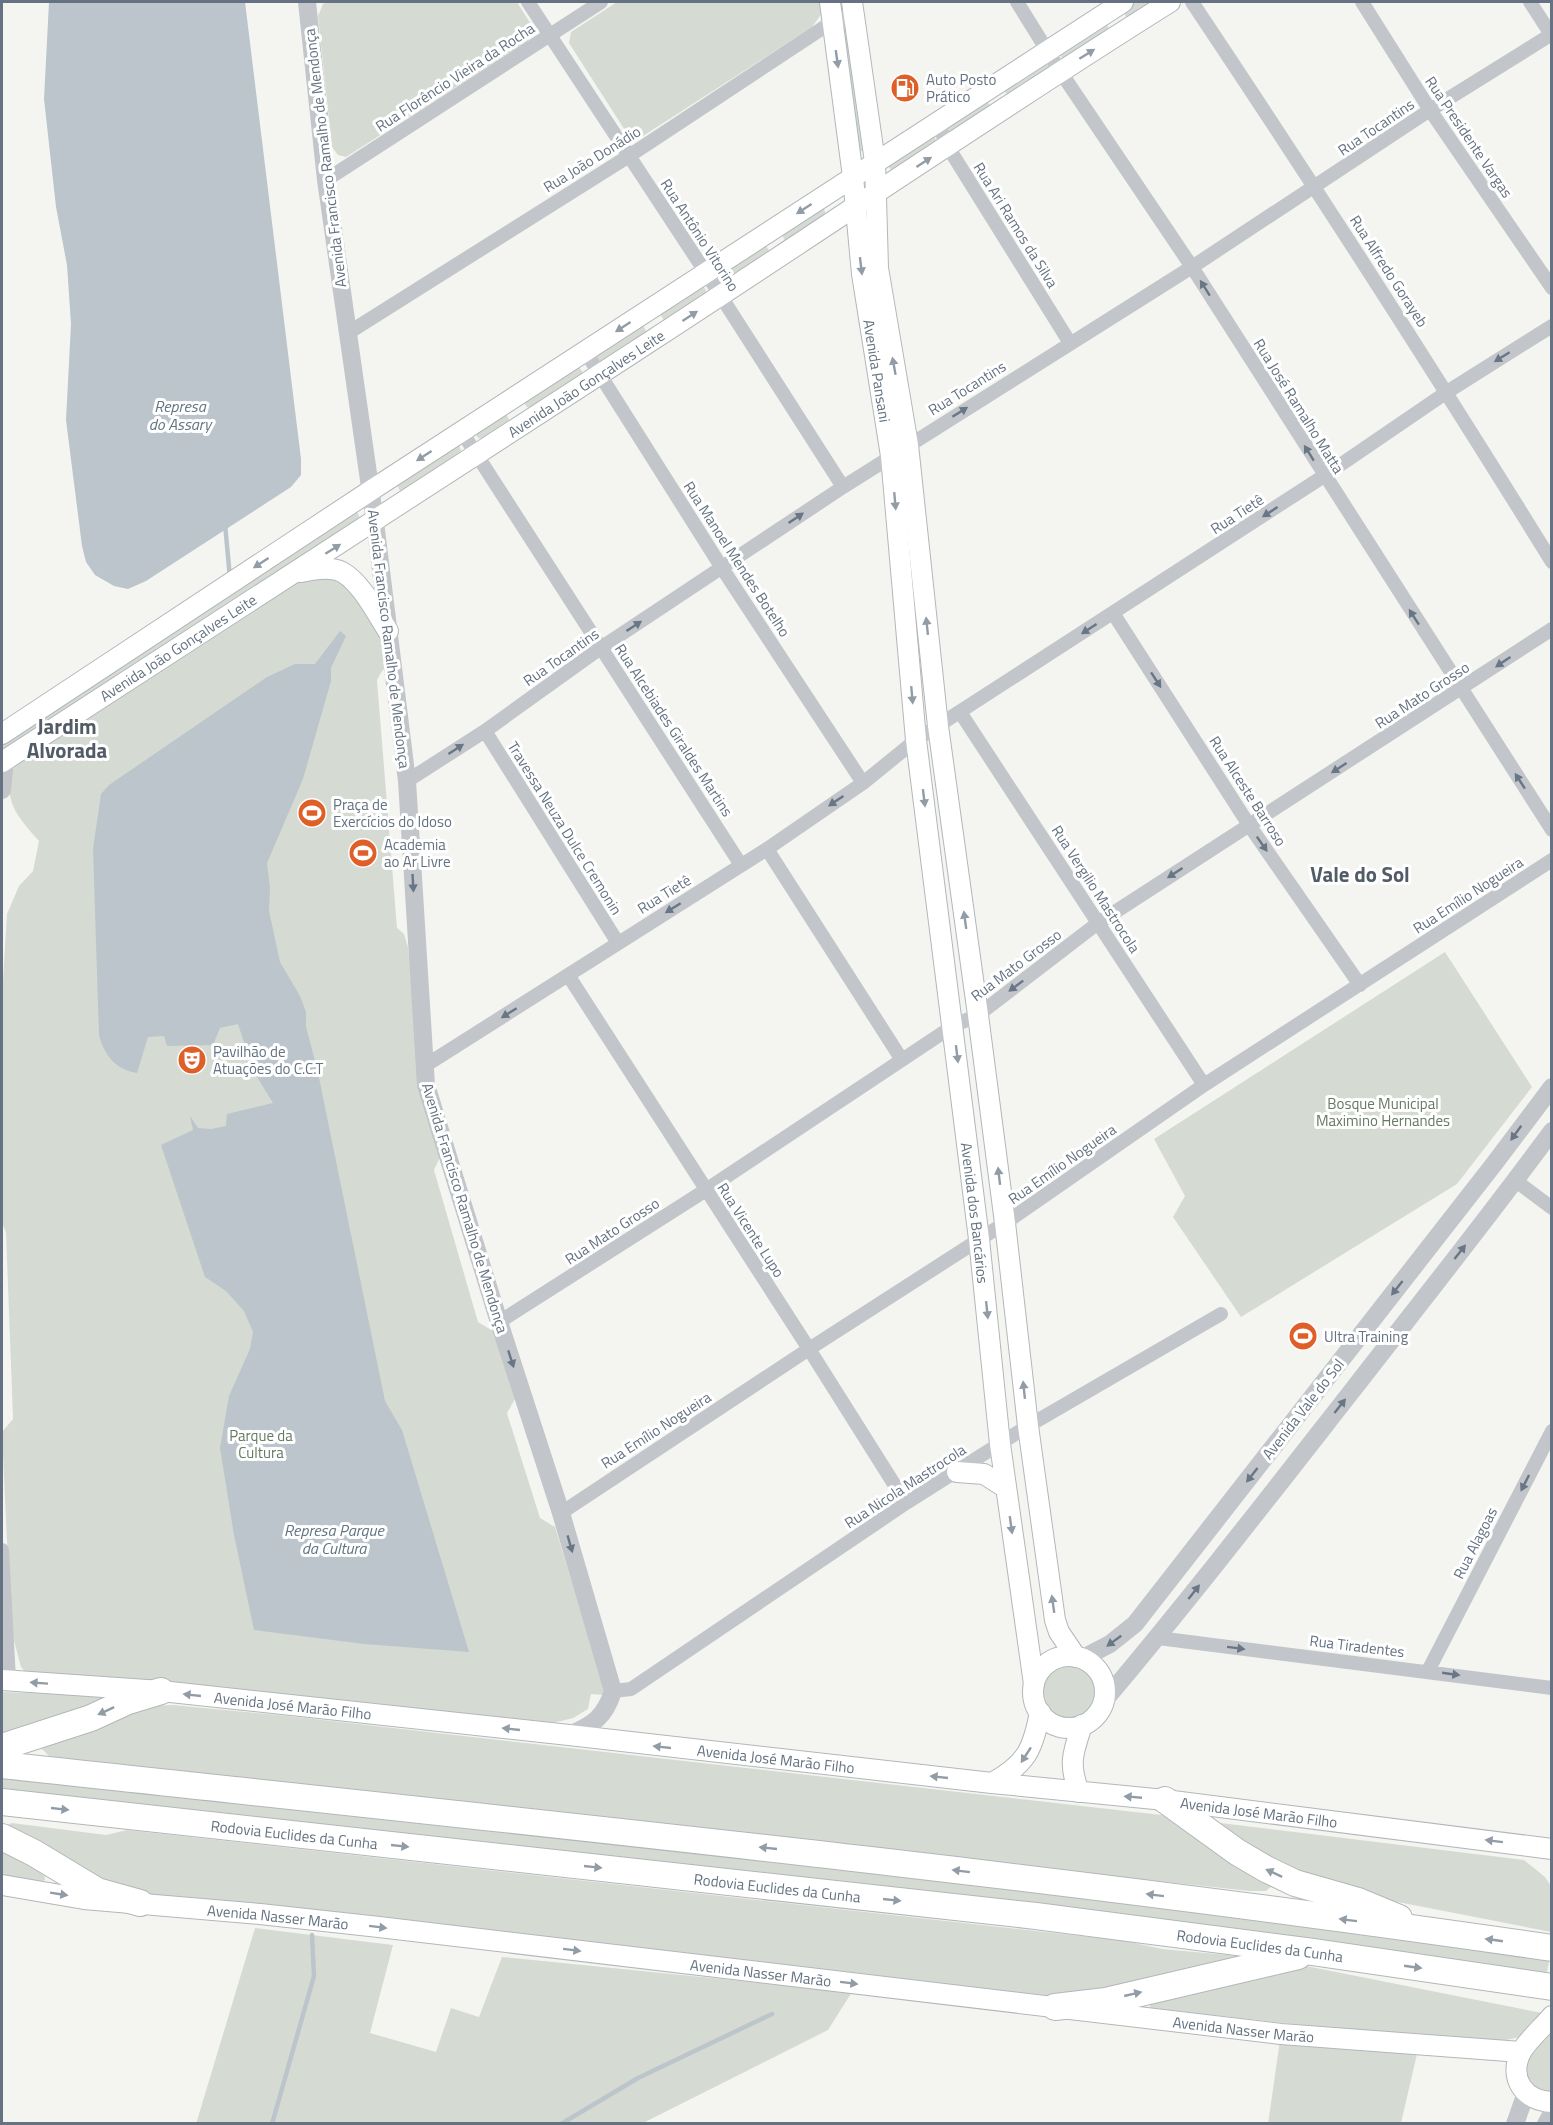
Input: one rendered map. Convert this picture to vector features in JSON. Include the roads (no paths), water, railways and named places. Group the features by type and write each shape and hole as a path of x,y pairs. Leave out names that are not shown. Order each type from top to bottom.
{"highway":[{"path":"2,1747 91,1718 128,1701 161,1691"},
{"path":"2,1765 901,1863 1551,1948"},
{"path":"1165,1800 1237,1852 1266,1869 1295,1883 1359,1901 1427,1930"},
{"name":"Rodovia Euclides da Cunha","path":"2,1802 1036,1916 1313,1952 1551,1987"},
{"path":"2,1837 34,1853 97,1892 140,1903"},
{"path":"1054,2007 1106,2001 1313,1952"}],"main road":[{"name":"Avenida Pansani","path":"830,2 853,177 862,274 891,456 916,740"},
{"name":"Avenida João Gonçalves Leite","path":"3,761 375,522 876,195 1060,71 1170,2"},
{"name":"Avenida João Gonçalves Leite","path":"2,734 370,491 1117,5"},
{"path":"1117,5 1125,30"},
{"name":"Avenida Pansani","path":"853,8 875,162 878,268 908,445 938,726"},
{"path":"991,87 1004,109"},
{"path":"770,231 781,256"},
{"path":"645,312 660,336"},
{"path":"513,398 530,421"},
{"path":"292,574 319,568 342,572 361,588 388,632"},
{"name":"Avenida dos Bancários","path":"938,726 978,1015 1028,1426 1055,1620 1059,1632 1079,1658"},
{"name":"Avenida dos Bancários","path":"916,740 980,1239 1000,1444 1034,1684"},
{"path":"957,1472 984,1474 1006,1488"},
{"path":"1065,1656 1079,1658 1092,1664 1104,1681 1103,1702 1099,1712 1082,1725 1064,1727 1046,1719 1040,1712 1033,1694 1034,1684 1045,1665 1054,1659 1065,1656"},
{"name":"Avenida José Marão Filho","path":"5,1680 161,1691 1165,1800 1551,1849"},
{"path":"992,1783 1007,1775 1025,1760 1035,1737 1040,1712"},
{"path":"1079,1792 1071,1763 1082,1725"},
{"name":"Avenida Nasser Marão","path":"2,1885 84,1899 391,1928 1281,2034 1521,2052"},
{"path":"1551,2016 1521,2052 1516,2068 1517,2077 1526,2093 1542,2102 1551,2102"}],"street":[{"name":"Avenida Francisco Ramalho de Mendonça","path":"306,2 326,180 375,522 407,781 423,1067 426,1085 561,1513 613,1691"},
{"name":"Rua Antônio Vitorino","path":"528,2 843,487"},
{"name":"Rua Florêncio Vieira da Rocha","path":"326,180 601,2"},
{"name":"Rua José Ramalho Matta","path":"1017,2 1060,71 1192,267 1551,830"},
{"name":"Rua Alfredo Gorayeb","path":"1192,2 1315,187 1551,562"},
{"name":"Rua Presidente Vargas","path":"1362,2 1430,110 1551,288"},
{"path":"1530,2 1551,35"},
{"name":"Rua João Donádio","path":"348,333 629,156 853,8"},
{"name":"Rua Tocantins","path":"407,781 484,731 602,647 843,487 1192,267 1430,110 1551,35"},
{"name":"Rua Ari Ramos da Silva","path":"937,122 948,147 1070,343"},
{"name":"Rua Tietê","path":"423,1067 767,849 863,783 916,740 1324,476 1446,392 1551,326"},
{"name":"Rua Manoel Mendes Botelho","path":"585,351 722,568 863,783"},
{"name":"Rua Alcebiades Giraldes Martins","path":"462,432 741,865"},
{"name":"Rua Alceste Barroso","path":"1113,613 1249,825 1360,985"},
{"name":"Rua Mato Grosso","path":"499,1322 706,1190 953,1026 978,1015 1098,923 1551,629"},
{"name":"Rua Vergilio Mastrocola","path":"960,712 1204,1085"},
{"name":"Travessa Neuza Dulce Cremonin","path":"484,731 618,943"},
{"path":"2,790 3,761"},
{"path":"767,849 902,1060"},
{"name":"Rua Emílio Nogueira","path":"561,1513 1005,1223 1204,1085 1551,860"},
{"name":"Rua Vicente Lupo","path":"568,975 906,1503"},
{"name":"Avenida Vale do Sol","path":"1079,1658 1110,1644 1135,1624 1494,1164 1551,1087"},
{"name":"Avenida Vale do Sol","path":"1103,1702 1158,1638 1313,1441 1516,1181 1551,1131"},
{"path":"1494,1164 1551,1208"},
{"name":"Rua Nicola Mastrocola","path":"613,1691 631,1689 906,1503 1028,1426 1221,1314"},
{"path":"1292,1424 1313,1441"},
{"name":"Rua Alagoas","path":"1428,1671 1551,1431"},
{"path":"1230,1503 1251,1519"},
{"path":"2,1550 5,1680"},
{"path":"1135,1624 1158,1638"},
{"name":"Rua Tiradentes","path":"1158,1638 1551,1688"},
{"path":"569,1735 591,1726 605,1710 613,1691"},
{"path":"1515,2124 1526,2093"},
{"path":"1546,2124 1551,2113"}],"water":[{"name":"Represa do Assary","path":"49,2 245,2 301,459 301,475 291,487 146,581 128,589 114,586 95,575 86,562 82,546 66,420 71,324 67,265 56,207 44,99"},
{"name":"Represa Parque da Cultura","path":"340,631 346,636 331,668 331,681 303,779 267,863 270,888 269,911 280,962 300,996 306,1012 306,1027 317,1068 385,1401 402,1430 469,1652 364,1644 254,1630 234,1535 220,1448 229,1396 250,1349 253,1332 244,1311 226,1291 205,1277 161,1145 193,1130 190,1116 198,1128 211,1129 226,1126 227,1114 273,1103 254,1072 238,1024 220,1028 213,1045 167,1046 164,1036 148,1037 137,1073 123,1069 112,1060 104,1049 99,1035 93,849 101,794 109,785 267,677 295,664 315,664"}],"waterway":[{"path":"225,524 230,578"},
{"path":"272,2124 314,1976 312,1935"},
{"path":"561,2124 638,2078 772,2014"}],"place":[{"name":"Auto Posto Prático","path":"905,88"},
{"name":"Praça de Exercícios do Idoso","path":"312,813"},
{"name":"Academia ao Ar Livre","path":"363,853"},
{"name":"Pavilhão de Atuações do C.C.T","path":"192,1060"},
{"name":"Ultra Training","path":"1303,1336"}],"district":[{"name":"Jardim Alvorada","path":"67,738"},
{"name":"Vale do Sol","path":"1360,874"}],"park label":[{"name":"Bosque Municipal Maximino Hernandes","path":"1383,1112"},
{"name":"Parque da Cultura","path":"261,1444"}]}
